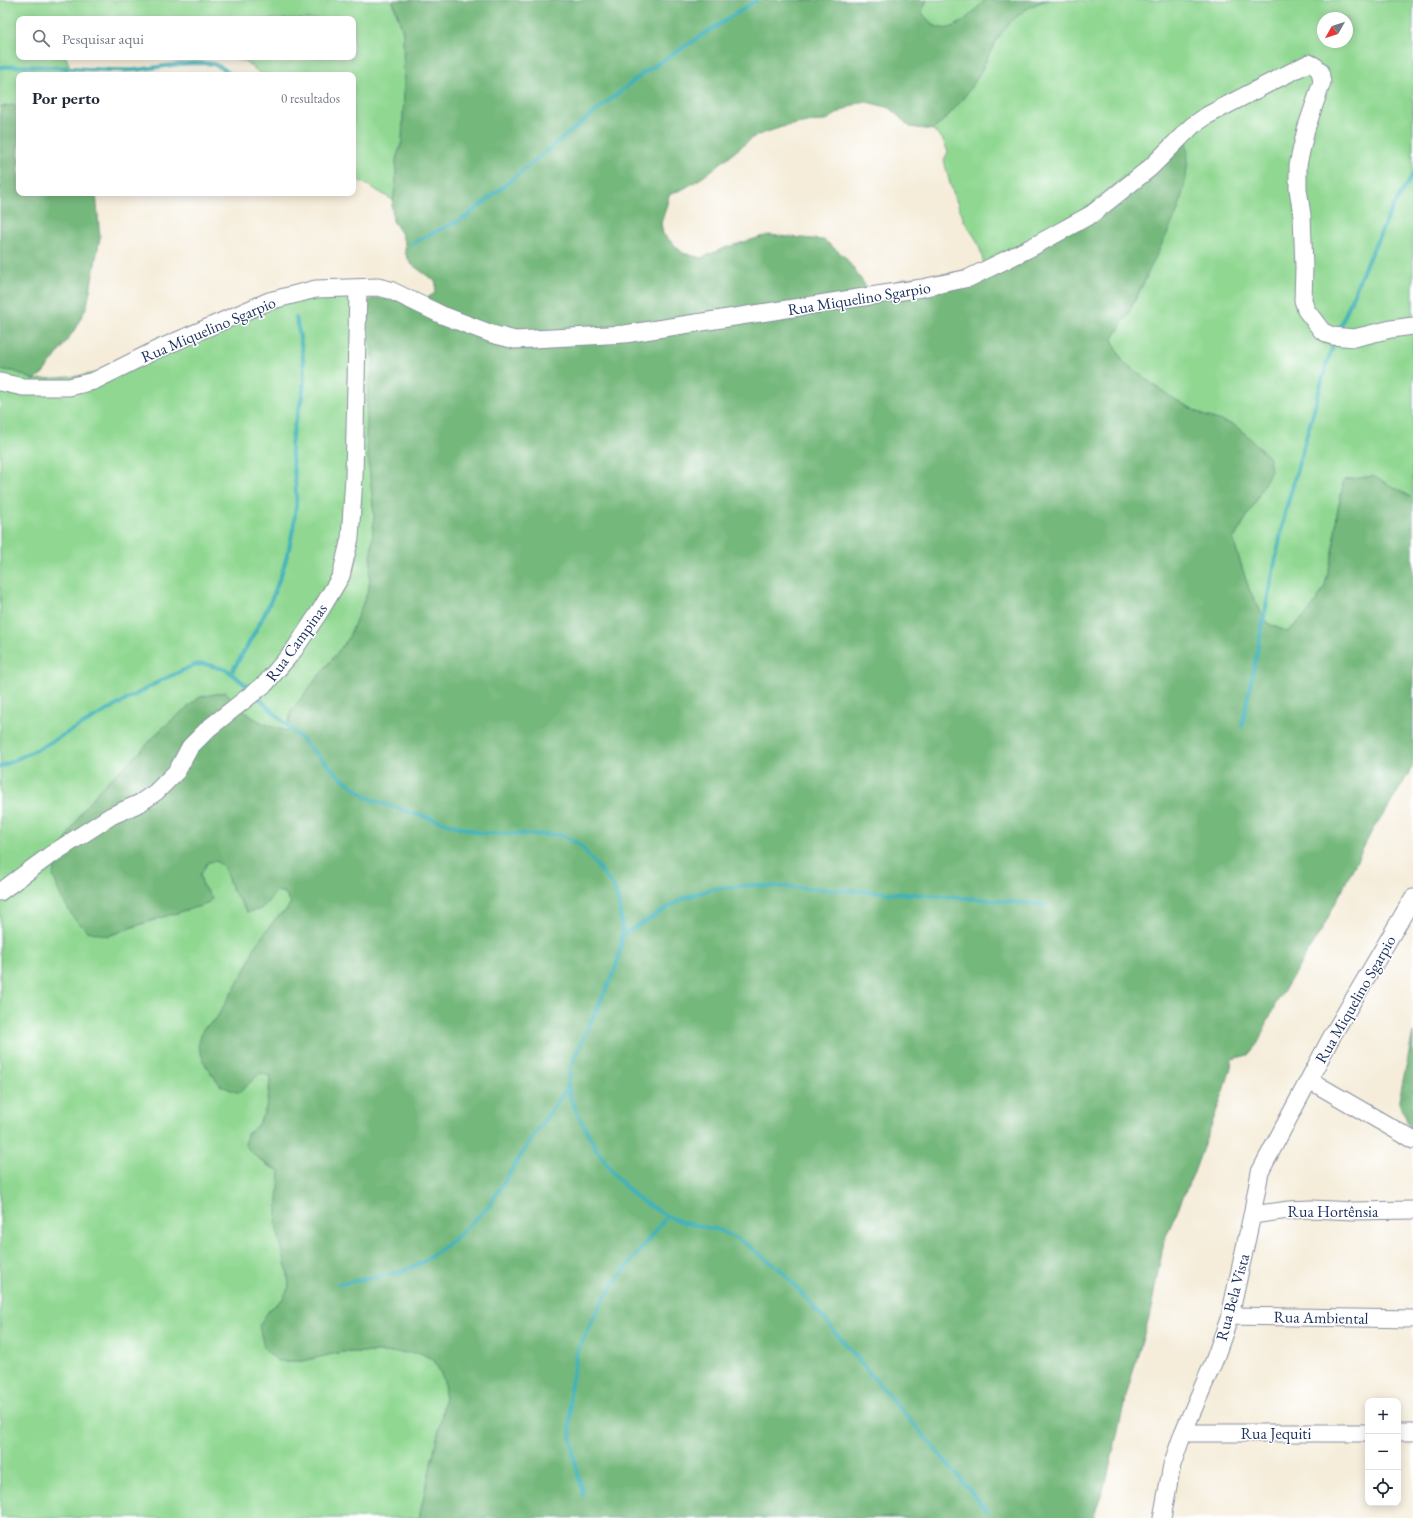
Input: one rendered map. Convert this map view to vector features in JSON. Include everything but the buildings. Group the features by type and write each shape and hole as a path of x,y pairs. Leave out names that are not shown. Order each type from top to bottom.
{"street":[{"name":"Rua Miquelino Sgarpio","path":"0,382 23,387 69,388 94,381 156,350 269,301 316,289 378,287 390,290 442,315 492,334 515,340 625,334 862,298 969,278 1032,247 1092,214 1150,168 1192,126 1208,115 1277,78 1309,63 1315,66 1320,72 1322,82 1306,129 1298,165 1298,189 1302,215 1304,268 1303,300 1306,310 1322,331 1332,336 1354,338 1391,329 1413,326"},
{"name":"Rua Campinas","path":"0,892 49,856 111,816 140,803 156,792 177,771 190,748 209,728 266,684 294,650 334,588 341,576 350,538 355,462 358,288"},
{"name":"Rua Miquelino Sgarpio","path":"1309,1080 1332,1036 1413,898"},
{"path":"1309,1080 1413,1140"},
{"name":"Rua Bela Vista","path":"1162,1518 1172,1465 1183,1433 1214,1361 1230,1316 1260,1172 1309,1080"},
{"name":"Rua Hortênsia","path":"1252,1215 1289,1210 1311,1209 1353,1211 1413,1210"},
{"name":"Rua Ambiental","path":"1230,1316 1413,1319"},
{"path":"1401,1432 1413,1432"},
{"name":"Rua Jequiti","path":"1183,1433 1365,1433"}],"green space":[{"path":"0,0 392,0 403,32 404,95 402,141 396,160 396,183 393,200 356,179 356,72 258,72 246,62 239,60 356,60 356,16 16,16 16,60 67,60 69,65 67,72 16,72 16,106 0,107"},
{"path":"393,0 927,0 922,12 930,22 938,27 946,28 962,22 985,0 1049,0 1041,2 1025,10 1005,28 966,94 933,130 910,127 890,108 863,101 845,109 825,121 807,122 782,127 755,136 703,177 685,188 669,195 661,223 663,234 683,253 701,258 727,247 768,235 824,240 845,257 865,285 866,294 904,279 962,272 982,266 1086,208 1166,140 1186,137 1188,155 1186,179 1178,211 1128,314 1112,340 1123,362 1169,396 1205,416 1234,425 1249,437 1269,458 1271,470 1256,501 1233,540 1249,589 1267,623 1288,632 1309,612 1324,589 1333,553 1337,514 1344,480 1373,476 1413,499 1413,766 1385,813 1374,827 1321,931 1275,1005 1258,1043 1248,1055 1232,1059 1225,1088 1194,1172 1164,1241 1150,1314 1127,1392 1107,1478 1093,1518 419,1518 445,1396 444,1380 434,1360 420,1353 341,1352 303,1361 277,1361 264,1348 259,1326 269,1310 282,1300 289,1287 288,1274 276,1225 280,1171 261,1160 245,1145 247,1134 259,1123 266,1109 270,1076 260,1073 239,1093 221,1086 206,1066 198,1046 203,1029 216,1019 247,967 255,946 277,917 286,911 291,902 285,893 277,891 261,909 247,912 232,889 223,866 216,861 208,862 200,875 203,886 212,899 207,904 143,923 108,936 87,931 73,917 60,895 53,875 61,849 71,830 83,810 100,789 139,753 161,729 200,697 226,692 246,713 253,718 287,731 291,711 348,639 369,589 374,516 366,436 368,393 374,361 371,342 361,317 363,302 375,298 409,301 427,298 435,293 436,282 411,264 405,253 405,244 401,233 393,221 392,206 396,183 396,160 402,141 404,95 403,32"},
{"path":"927,0 985,0 962,22 946,28 938,27 930,22 922,12"},
{"path":"1049,0 1413,0 1413,499 1408,495 1344,480 1337,514 1333,553 1324,589 1309,612 1287,632 1267,623 1249,589 1233,540 1256,501 1269,458 1249,437 1234,425 1205,416 1169,396 1123,362 1112,340 1128,314 1147,277 1166,140 1086,208 984,265 976,239 964,221 950,184 944,160 948,152 943,140 933,130 966,94 1005,28 1025,10"},
{"path":"16,106 16,196 96,196 100,238 87,306 75,329 56,356 43,373 34,380 14,371 0,370 0,107"},
{"path":"301,285 356,297 371,342 374,361 368,393 366,436 374,516 369,589 348,639 291,711 287,731 260,722 253,718 246,713 226,692 200,697 161,729 139,753 100,789 83,810 61,849 108,936 212,899 203,886 200,875 208,862 216,861 223,866 232,889 247,912 261,909 277,891 285,893 291,902 286,911 277,917 255,946 247,967 216,1019 203,1029 206,1066 221,1086 239,1092 260,1073 270,1076 268,1101 263,1116 254,1129 247,1134 250,1151 268,1166 280,1171 289,1287 282,1300 269,1310 264,1348 278,1361 303,1361 341,1352 420,1353 434,1360 444,1380 445,1396 419,1518 0,1518 0,370 14,371 34,380 80,376 101,372"},
{"path":"1413,1033 1413,1137 1399,1100"}],"waterway":[{"path":"411,244 466,217 642,74 757,0"},
{"path":"0,67 33,66 100,70 134,70 179,64 204,63 213,64 227,72"},
{"path":"1341,325 1366,264 1393,207 1413,174"},
{"path":"231,673 265,613 274,593 282,573 293,529 296,496 291,446 304,381 300,336 296,318"},
{"path":"1242,726 1285,513 1326,366 1335,340"},
{"path":"0,767 40,748 160,681 194,665 205,664 227,670 246,685"},
{"path":"259,698 338,775 368,798 480,833 561,835 580,845 614,887 619,903 622,932 621,946 615,970 571,1065 568,1085 571,1101 595,1147 617,1178 637,1198 667,1216 685,1223 719,1230 745,1243 782,1271 987,1511"},
{"path":"622,935 684,898 712,889 752,885 943,896 1046,905"},
{"path":"338,1284 402,1272 423,1262 453,1240 489,1206 532,1138 568,1087"},
{"path":"583,1495 573,1453 570,1427 570,1390 577,1352 599,1307 612,1286 667,1216"}]}
